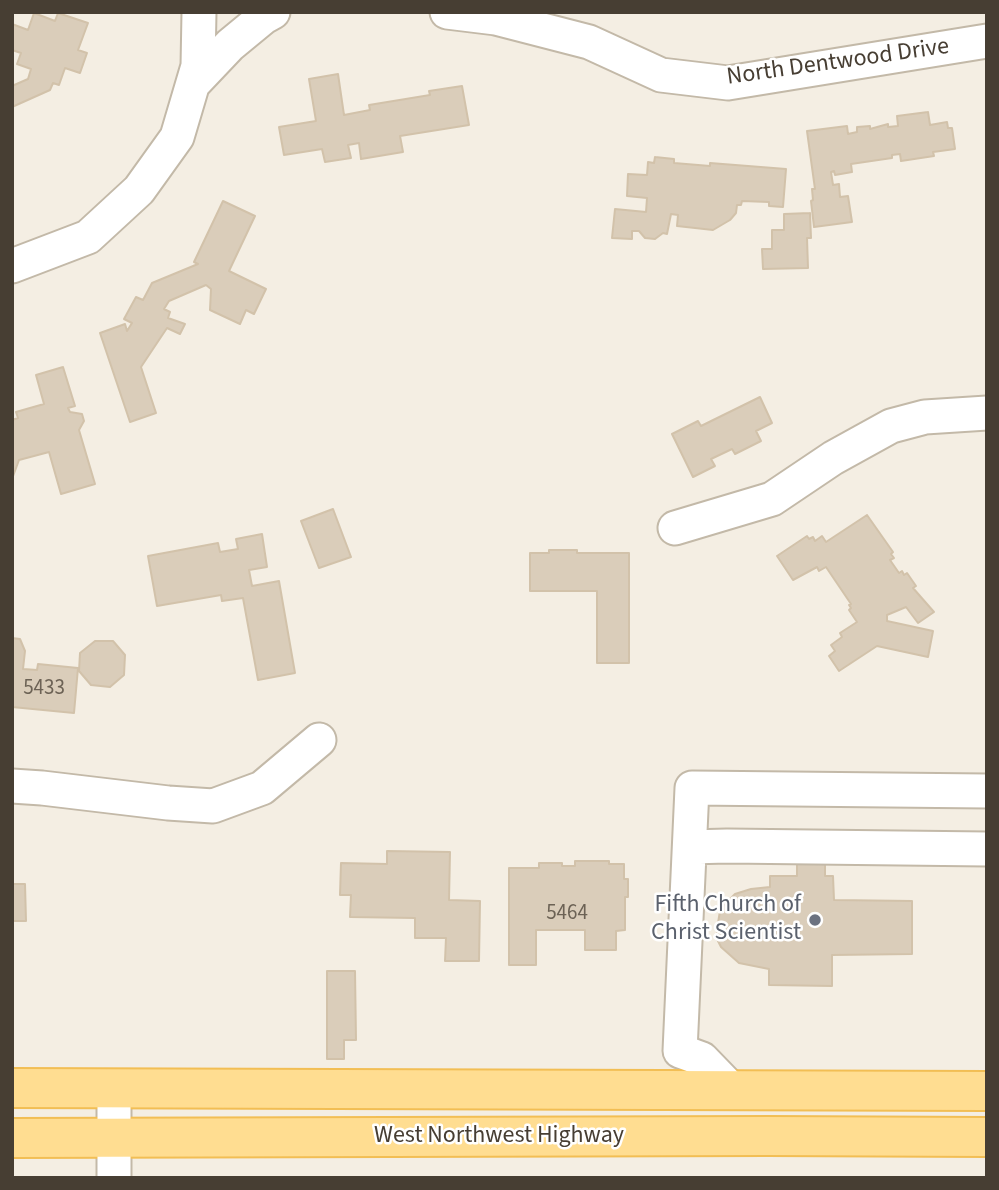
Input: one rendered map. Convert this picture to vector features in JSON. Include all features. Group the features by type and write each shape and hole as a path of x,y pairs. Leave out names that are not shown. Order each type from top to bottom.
{"main road":[{"name":"West Northwest Highway","path":"12,1088 987,1091"},
{"name":"West Northwest Highway","path":"12,1138 987,1137"}],"street":[{"path":"12,266 88,237 139,190 177,137 198,66 199,12"},
{"path":"193,84 230,45 273,12"},
{"name":"North Dentwood Drive","path":"447,12 496,18 589,42 661,75 728,83 987,41"},
{"path":"676,528 772,499 833,458 891,426 925,417 987,413"},
{"path":"12,786 213,806 262,788 319,740"},
{"path":"733,1091 702,1059 680,1051 691,788 987,791"},
{"path":"690,847 987,849"},
{"path":"114,1088 114,1178"}],"building":[{"path":"34,13 55,21 58,13 88,23 78,50 87,53 80,73 65,68 59,85 53,83 50,90 12,107 12,86 28,79 31,69 17,64 21,53 12,50 12,24 28,30"},
{"path":"338,74 344,115 370,110 369,105 430,95 429,91 462,86 469,125 400,136 403,152 361,159 359,143 348,145 351,158 325,162 322,149 284,155 279,127 316,121 309,79"},
{"path":"928,112 930,125 947,122 948,128 952,128 955,149 933,152 934,156 901,161 900,154 892,155 892,158 851,164 852,172 835,175 834,171 831,172 833,185 839,184 840,197 848,196 852,222 814,227 811,201 812,189 815,189 807,131 847,126 848,134 857,132 857,127 870,126 870,129 888,124 888,127 898,126 897,116"},
{"path":"655,157 674,159 674,163 786,169 783,207 769,206 769,202 742,201 730,220 713,230 677,226 678,215 671,214 667,234 663,233 655,239 645,238 639,231 632,231 632,239 612,238 615,209 646,212 647,198 627,196 628,174 647,175 648,162 654,163"},
{"path":"223,201 255,216 229,271 266,289 254,314 246,310 240,324 210,310 211,289 206,285 169,301 164,309 170,312 168,318 185,324 180,334 167,328 141,367 156,413 130,422 100,333 125,324 127,331 132,323 124,319 136,297 143,300 152,283 198,264 194,262"},
{"path":"810,213 808,268 763,269 762,249 772,249 772,230 784,230 784,214"},
{"path":"63,367 75,406 68,408 70,412 82,414 84,421 79,430 95,484 61,494 49,452 19,460 12,479 12,420 18,418 16,412 44,404 36,375"},
{"path":"760,397 772,423 756,431 761,441 735,454 732,449 711,459 715,466 693,477 672,434 698,421 701,426"},
{"path":"333,509 351,557 319,568 301,521"},
{"path":"867,515 893,552 891,554 894,558 890,560 899,573 907,573 916,586 913,588 934,612 918,623 906,607 887,615 887,621 933,631 928,657 877,646 839,671 829,656 835,651 831,645 842,637 840,633 857,622 849,610 851,604 826,567 819,571 817,567 793,580 777,556 807,536 809,539 813,537 815,541 822,536 826,542"},
{"path":"262,534 267,567 249,570 252,586 279,581 295,673 258,680 243,598 222,601 221,595 157,606 148,556 218,543 220,552 238,549 236,539"},
{"path":"549,550 629,553 629,663 597,663 597,591 530,591 530,553 549,553"},
{"path":"12,638 20,639 25,651 23,669 37,670 38,664 78,668 74,713 12,707"},
{"path":"95,641 113,641 125,655 124,675 110,687 91,685 79,671 80,653"},
{"path":"387,851 450,852 449,900 480,901 479,961 445,961 446,938 415,938 415,918 350,917 351,895 340,895 341,863 387,864"},
{"name":"Fifth Church of Christ Scientist","path":"797,851 825,852 825,876 833,876 834,900 912,901 912,954 832,955 832,986 769,985 769,969 739,963 721,947 717,939 717,929 720,911 724,905 735,894 770,887 770,876 797,876"},
{"path":"575,861 624,864 624,879 628,879 625,930 616,931 616,950 585,950 585,930 536,930 536,965 509,965 509,868 539,868 539,863 575,866"},
{"path":"12,884 25,884 26,921 12,921"},
{"path":"327,971 355,971 356,1040 344,1040 344,1059 327,1059"}],"place":[{"name":"Fifth Church of Christ Scientist","path":"815,920"}]}
